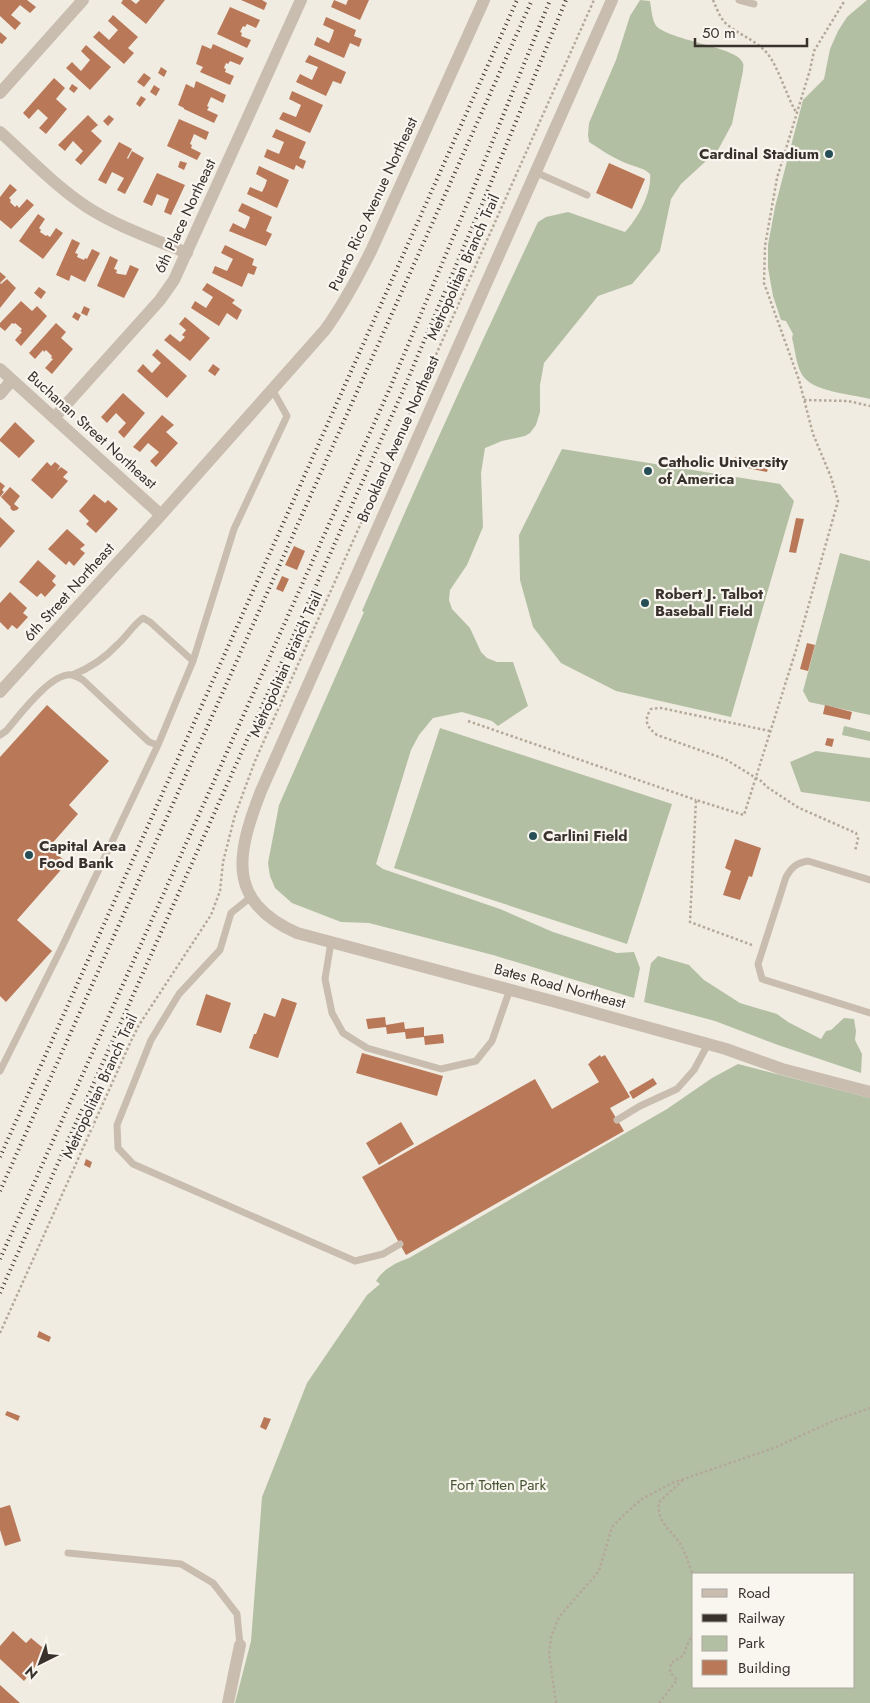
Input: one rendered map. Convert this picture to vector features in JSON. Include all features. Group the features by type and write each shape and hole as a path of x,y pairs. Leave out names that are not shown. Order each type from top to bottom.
{"street":[{"path":"0,93 83,0"},
{"name":"6th Place Northeast","path":"54,418 160,300 174,280 302,0"},
{"name":"Puerto Rico Avenue Northeast","path":"162,515 325,330 352,290 484,0"},
{"name":"Brookland Avenue Northeast","path":"251,897 244,883 242,855 245,837 261,792 612,0"},
{"path":"0,132 66,191 88,208 112,221 187,253"},
{"name":"Buchanan Street Northeast","path":"0,369 162,515"},
{"path":"0,394 12,380"},
{"name":"6th Street Northeast","path":"0,692 162,515"},
{"name":"Bates Road Northeast","path":"251,897 263,912 286,928 297,933 510,989 708,1044 782,1069 870,1091"},
{"path":"228,1703 240,1645"}],"lane":[{"path":"739,0 754,4"},
{"path":"535,172 587,194"},
{"path":"0,1070 62,948 158,746 193,661 234,529 287,416 272,389"},
{"path":"0,735 6,731 48,685 59,677 85,670 100,661 143,618 150,622 193,661"},
{"path":"72,675 83,680 149,742 158,746"},
{"path":"870,880 808,861 800,862 793,867 786,877 758,964 762,980 870,1013"},
{"path":"251,897 231,913 220,950 179,994 151,1040 117,1125 118,1148 133,1164 355,1261 383,1254 400,1244"},
{"path":"331,942 325,979 332,1013 343,1033 367,1048 441,1069 476,1061 492,1041 510,989"},
{"path":"617,1120 640,1106 677,1089 694,1070 708,1044"},
{"path":"68,1553 181,1564 213,1583 237,1614 240,1645"}],"path":[{"name":"Metropolitan Branch Trail","path":"0,1333 131,1041 144,1018 212,916 220,891 223,862 235,815 255,761 594,0"},
{"path":"713,0 720,16 728,26 756,42 769,56 782,81 787,97 796,112"},
{"path":"468,721 744,815 799,641 838,501 831,476 812,434 799,380 764,283 765,246 776,188 796,112 810,70 814,51 845,0"},
{"path":"804,400 848,401 870,406"},
{"path":"771,731 661,708 651,709 647,714 646,720 648,728 657,735 725,759 799,808 856,833 858,839 855,851"},
{"path":"696,800 690,922 763,949"},
{"path":"556,1703 549,1654 551,1637 558,1617 599,1571 612,1527 642,1499 684,1479 774,1448 833,1421 870,1408"},
{"path":"684,1479 659,1502 658,1511 666,1528 681,1546 692,1573"},
{"path":"660,1703 677,1680 670,1672 671,1663 683,1656 692,1635"}],"green space":[{"path":"640,0 650,1 654,22 661,30 728,52 738,57 743,63 732,124 718,150 681,184 671,199 660,251 632,284 598,296 544,363 540,385 540,412 536,425 530,433 485,448 481,473 483,527 467,565 450,590 449,600 452,609 470,628 481,652 487,658 497,662 513,662 528,706 498,726 492,721 462,712 433,718 419,735 411,750 376,864 383,869 500,909 553,932 617,953 634,952 640,968 634,998 493,955 369,923 341,922 292,903 275,888 270,876 268,863 279,805 364,612 362,611 405,513 470,367 538,222 546,217 568,212 625,232 635,220 643,205 649,189 650,174 643,169 618,160 598,148 589,142 588,135 589,123 616,60 630,16"},
{"name":"Cardinal Stadium","path":"867,0 870,0 870,399 822,388 806,379 801,373 792,338 793,334 786,321 781,320 773,296 768,268 768,245 775,207 803,100 824,79 830,49 838,31 847,17"},
{"name":"Robert J. Talbot Baseball Field","path":"562,449 780,484 794,501 731,717 616,691 561,663 533,627 520,580 519,535"},
{"path":"840,553 870,561 870,715 809,702 803,691"},
{"path":"844,726 870,732 870,741 842,735"},
{"name":"Carlini Field","path":"440,728 672,804 627,944 394,868"},
{"path":"816,751 870,758 870,802 801,792 790,762"},
{"path":"658,956 689,965 704,980 740,1003 777,1014 788,1022 821,1039 826,1031 831,1030 844,1018 854,1019 855,1040 862,1054 861,1073 715,1021 644,1002 651,963"},
{"name":"Fort Totten Park","path":"738,1064 870,1098 870,1703 235,1703 251,1641 262,1497 307,1383 367,1295 380,1284 376,1281 386,1270 395,1264 409,1258 667,1109 712,1078"}],"building":[{"path":"0,0 27,0 36,7 30,13 20,5 11,15 21,23 15,30 0,16"},
{"path":"123,0 131,0 136,4 140,0 165,0 146,24 121,3"},
{"path":"241,0 262,0 267,3 264,10"},
{"path":"334,0 346,5 348,0 369,0 360,20 331,7"},
{"path":"230,7 260,20 256,28 247,24 245,27 243,26 240,32 242,33 241,36 251,40 247,48 217,34"},
{"path":"113,15 138,37 128,48 134,53 124,64 93,37 99,31 109,40 118,30 108,21"},
{"path":"326,17 356,30 354,36 362,39 359,47 350,43 344,58 314,45 317,37 329,43 332,36 334,30 323,25"},
{"path":"0,32 7,38 2,44 0,43"},
{"path":"213,44 244,58 240,65 230,61 228,64 226,63 225,72 234,76 230,85 200,72 203,67 196,64 202,45 211,49"},
{"path":"86,45 111,67 90,90 66,68 72,62 81,71 90,60 81,51"},
{"path":"309,55 346,72 341,84 333,81 326,96 296,82 300,74 312,80 318,67 305,62"},
{"path":"161,67 167,71 164,77 158,73"},
{"path":"144,73 151,78 144,87 137,82"},
{"path":"54,78 65,88 56,99 67,109 46,134 39,128 48,118 38,109 29,119 23,113"},
{"path":"196,81 226,95 223,103 211,97 207,106 209,107 207,110 218,115 214,123 178,105 186,84 194,88"},
{"path":"72,84 78,88 74,93 69,89"},
{"path":"154,85 160,89 156,96 150,92"},
{"path":"292,91 323,105 310,133 279,119 283,112 296,117 301,105 289,99"},
{"path":"141,96 146,99 140,107 136,104"},
{"path":"88,115 98,125 91,131 102,141 81,165 75,160 83,151 73,141 65,151 58,145"},
{"path":"109,115 114,119 108,126 103,121"},
{"path":"179,119 209,132 206,140 194,134 190,144 192,145 191,148 201,153 197,160 167,146"},
{"path":"276,129 306,142 299,158 306,161 303,169 296,165 294,170 264,157 267,149 279,154 284,142 272,137"},
{"path":"119,142 132,149 128,159 132,151 144,158 125,194 117,190 124,178 112,172 106,184 98,180"},
{"path":"180,161 187,163 184,170 178,167"},
{"path":"609,163 645,179 632,209 596,193"},
{"path":"259,166 289,180 277,208 247,194 250,187 262,192 265,186 267,180 256,174"},
{"path":"157,173 185,185 171,215 164,212 169,199 157,194 152,206 143,202"},
{"path":"10,184 17,190 9,198 15,207 17,205 19,208 27,199 34,205 11,229 0,220 0,197"},
{"path":"242,203 272,217 266,231 272,234 266,246 229,231 233,223 245,229 248,223 250,217 238,211"},
{"path":"38,214 45,219 39,228 40,232 50,237 56,228 63,233 43,259 19,241"},
{"path":"72,239 80,243 75,253 78,254 77,257 84,260 85,258 87,259 92,249 100,253 85,282 71,275 69,281 56,275"},
{"path":"225,245 254,259 252,265 257,267 254,275 248,273 242,287 212,273 215,266 227,271 233,259 221,253"},
{"path":"110,256 118,260 114,269 117,270 116,273 126,275 130,265 139,269 124,298 97,286"},
{"path":"0,272 6,277 0,283"},
{"path":"7,279 16,288 0,308 0,283"},
{"path":"207,283 235,300 232,303 242,310 237,320 227,313 219,326 191,308 195,301 206,308 213,297 202,290"},
{"path":"39,287 46,292 41,299 34,293"},
{"path":"21,301 32,311 37,306 47,316 21,346 15,340 22,332 20,331 22,329 15,323 12,323 5,331 0,327 0,323"},
{"path":"84,306 90,309 87,316 81,313"},
{"path":"75,312 81,315 78,321 72,317"},
{"path":"185,317 210,338 190,361 164,340 170,334 180,342 185,337 182,335 186,330 179,324"},
{"path":"56,323 66,332 61,338 73,349 52,374 45,368 53,359 46,350 44,352 43,350 35,359 29,353"},
{"path":"157,349 187,376 167,398 137,371 143,364 152,373 161,363 152,355"},
{"path":"213,364 220,369 215,376 208,371"},
{"path":"123,393 145,413 124,438 118,432 126,423 116,413 107,423 101,417"},
{"path":"162,415 174,425 166,432 178,443 156,467 150,461 159,452 148,443 140,452 133,447"},
{"path":"15,422 35,441 19,458 0,441"},
{"path":"735,457 769,465 767,472 733,465"},
{"path":"47,462 51,466 55,462 60,466 57,471 61,467 68,472 63,477 68,481 52,499 31,480"},
{"path":"0,482 5,486 2,490 4,492 0,497"},
{"path":"10,487 20,496 14,504 19,508 13,511 1,497"},
{"path":"94,494 105,503 108,500 118,509 96,533 86,524 89,521 79,511"},
{"path":"0,517 15,531 0,548"},
{"path":"796,518 804,519 796,553 789,552"},
{"path":"67,529 85,545 80,549 85,553 74,566 69,561 66,565 48,549"},
{"path":"294,546 305,551 297,570 285,565"},
{"path":"38,560 56,576 52,581 56,585 45,597 41,593 37,597 19,582"},
{"path":"282,576 289,579 283,592 276,589"},
{"path":"10,592 27,608 23,613 28,617 17,629 12,625 8,630 0,622 0,603"},
{"path":"807,643 815,645 808,671 800,669"},
{"name":"Capital Area Food Bank","path":"47,705 109,761 69,805 78,814 49,847 67,863 17,920 52,951 6,1002 0,996 0,757"},
{"path":"825,705 852,712 850,720 823,714"},
{"path":"827,738 834,739 832,747 825,745"},
{"path":"735,839 761,848 752,877 749,876 740,900 723,895 731,871 725,868"},
{"path":"206,994 231,1003 221,1033 196,1025"},
{"path":"282,998 297,1003 278,1058 249,1048 264,1013 275,1017"},
{"path":"385,1017 386,1025 404,1022 405,1029 424,1027 424,1036 443,1034 444,1043 425,1045 424,1037 406,1039 405,1032 387,1034 386,1027 368,1029 366,1019"},
{"path":"362,1053 443,1076 437,1096 356,1073"},
{"path":"600,1055 601,1057 605,1055 630,1097 610,1108 624,1131 406,1255 362,1177 535,1079 552,1109 599,1082 588,1064"},
{"path":"653,1078 657,1084 633,1099 629,1092"},
{"path":"401,1122 414,1144 379,1165 366,1143"},
{"path":"86,1159 92,1162 90,1168 84,1165"},
{"path":"39,1331 51,1337 49,1342 37,1337"},
{"path":"7,1411 20,1416 18,1421 5,1415"},
{"path":"264,1417 271,1419 266,1430 260,1427"},
{"path":"10,1505 21,1541 5,1546 0,1530 0,1508"},
{"path":"13,1631 26,1643 31,1638 48,1652 24,1681 0,1659 0,1646"},
{"path":"0,1685 20,1703 0,1703"}],"railway":[{"path":"0,1157 517,0"},
{"path":"0,1191 532,0"},
{"path":"0,1259 390,388 550,0"},
{"path":"0,1293 402,393 566,0"}],"place":[{"name":"Cardinal Stadium","path":"829,154"},
{"name":"Catholic University of America","path":"648,471"},
{"name":"Robert J. Talbot Baseball Field","path":"645,603"},
{"name":"Carlini Field","path":"533,836"},
{"name":"Capital Area Food Bank","path":"29,855"}]}
